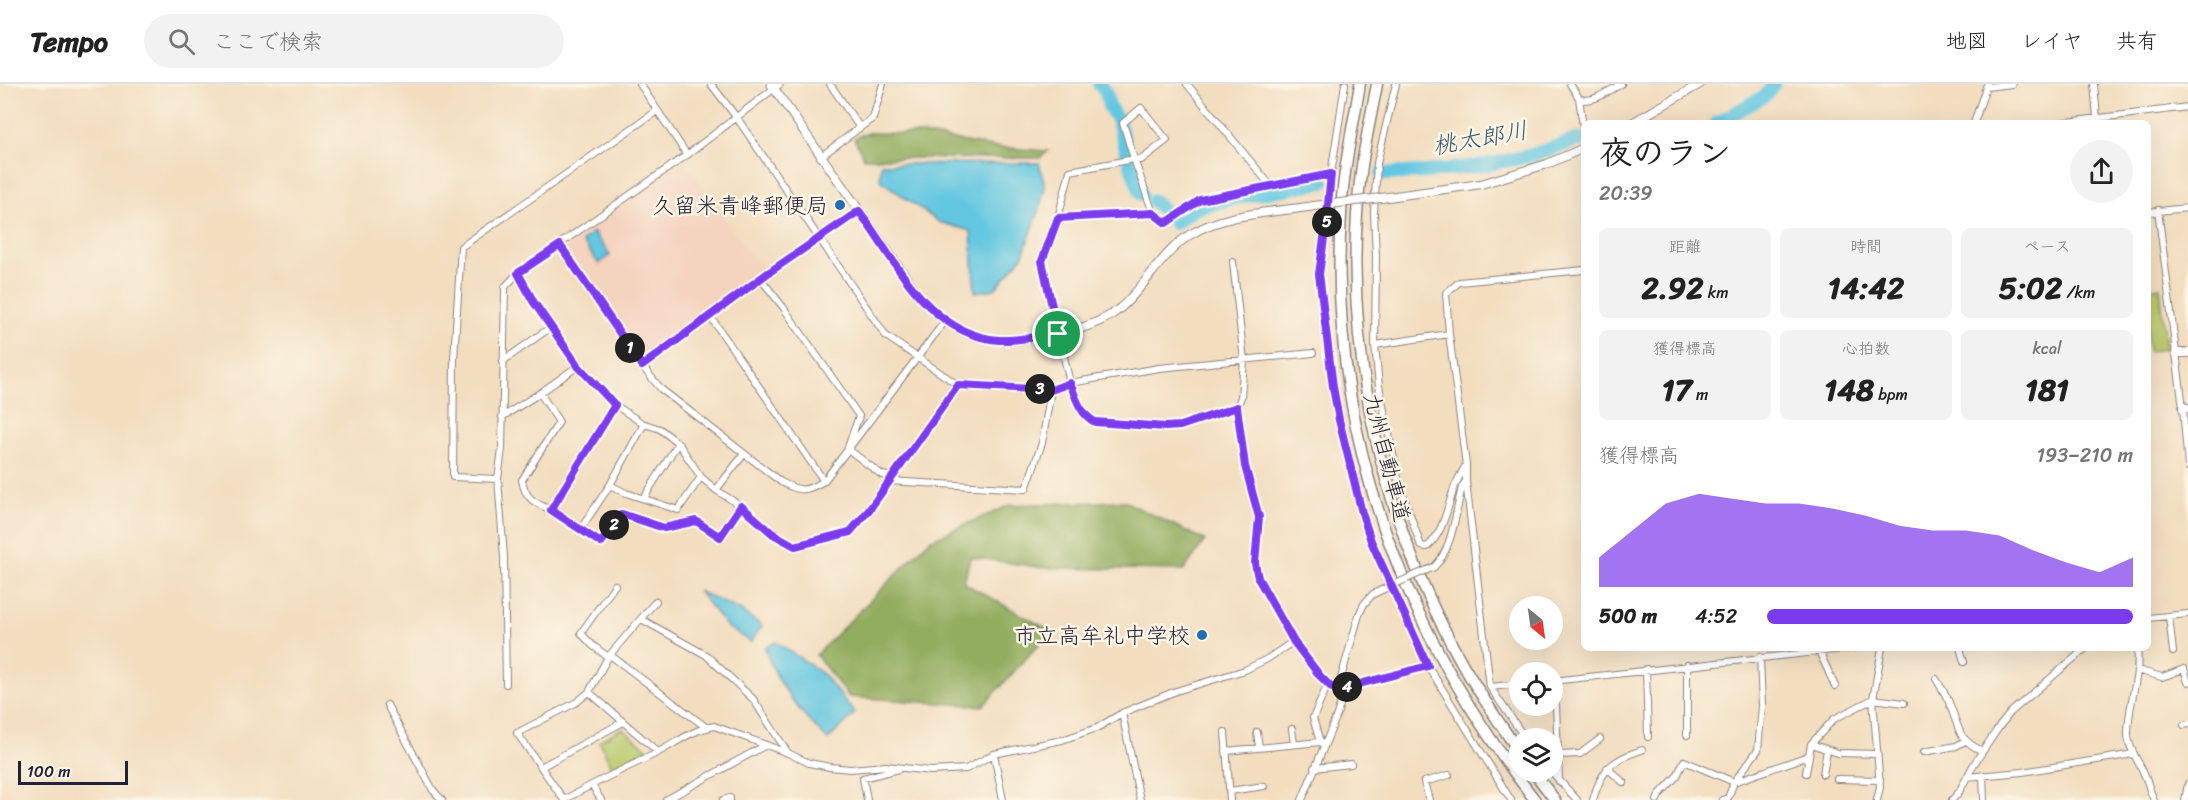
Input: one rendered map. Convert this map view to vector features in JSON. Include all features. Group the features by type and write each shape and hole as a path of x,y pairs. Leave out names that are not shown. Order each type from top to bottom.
{"highway":[{"name":"九州自動車道","path":"1360,84 1346,163 1341,214 1340,275 1343,340 1362,455 1380,520 1395,562 1436,651 1471,711 1535,800"},
{"name":"九州自動車道","path":"1377,84 1362,165 1357,274 1359,336 1366,389 1378,450 1395,513 1430,600 1450,642 1484,701 1509,737"},
{"path":"1541,782 1555,800"}],"street":[{"path":"640,84 687,155"},
{"path":"711,84 886,336 958,385 1051,390 1070,383 1159,368 1313,353"},
{"path":"830,84 860,128"},
{"path":"820,157 873,118 883,84"},
{"path":"1187,84 1270,185"},
{"path":"1345,84 1319,274 1339,420 1371,541 1428,666 1510,800"},
{"path":"1396,84 1377,163 1374,213 1375,345 1379,386 1399,483 1421,546 1427,547 1439,532 1456,484 1466,465"},
{"path":"1570,84 1579,98 1582,120"},
{"path":"1579,98 1590,100 1621,84"},
{"path":"1637,120 1700,84"},
{"path":"1975,120 1986,85 2012,84"},
{"path":"2094,84 2097,118"},
{"path":"506,684 504,557 498,479 502,449 505,287 518,273 687,155 775,86 820,157 919,296 945,321 978,336 999,340 1058,334 1093,324 1119,309 1171,251 1189,236 1210,224 1238,216 1481,184 1547,164 1581,149"},
{"path":"2082,120 2188,107"},
{"path":"1237,407 1180,426 1166,427 1095,422 1082,411 1070,383 1042,261 1058,218 1070,171 1134,159 1141,160 1167,140 1141,108 1123,123 1134,159 1153,213 1166,223 1200,200 1331,174"},
{"path":"498,479 453,477 454,359 461,247 657,111"},
{"path":"2151,211 2188,208"},
{"path":"2158,210 2176,354 2186,408 2188,467"},
{"path":"642,366 859,211"},
{"path":"1058,218 1153,213"},
{"path":"560,245 642,366 661,389 781,482 795,489 808,490 824,481 945,321"},
{"path":"1233,262 1244,361 1241,397 1237,407 1245,466 1259,517 1255,563 1258,578 1294,642 1332,688 1340,689 1428,666"},
{"path":"1518,728 1490,687 1446,292 1459,282 1581,270"},
{"path":"518,273 578,366 615,405 644,424 660,429 678,443 701,477 741,506 773,534 795,546 850,532 958,385"},
{"path":"761,279 859,416 847,453"},
{"path":"710,316 824,481"},
{"path":"502,361 551,327"},
{"path":"1375,345 1449,334"},
{"path":"2176,354 2188,353"},
{"path":"501,417 578,366"},
{"path":"847,453 891,479 1026,489 1042,443 1051,390"},
{"path":"540,393 559,422 522,480 524,492 532,502 551,510 601,543 622,514 664,528 696,521 720,537 741,506"},
{"path":"551,510 615,405"},
{"path":"580,530 610,485 644,424"},
{"path":"644,498 678,443"},
{"path":"716,490 744,454"},
{"path":"610,485 678,510 701,477"},
{"path":"1302,800 1322,743 1337,716 1341,701 1340,689 1359,615 1364,604 1373,594 1434,567 1442,560 1448,545 1462,487 1466,481"},
{"path":"615,585 581,633 592,645 707,728"},
{"path":"656,601 609,656 590,692 577,702 516,733 564,800 688,734 714,726 809,763 830,767 850,769 886,766 931,771 966,769 994,754 1062,740 1096,728 1122,713 1176,691 1245,670 1294,642"},
{"path":"2151,618 2188,614"},
{"path":"2169,616 2173,652"},
{"path":"641,619 706,655 753,699 788,753"},
{"path":"1563,680 1819,651 1835,686"},
{"path":"1877,800 1880,780 1874,699 1882,651"},
{"path":"1961,651 1964,662"},
{"path":"1952,800 1982,751 2011,712 2082,651"},
{"path":"2138,651 2139,660 2132,693 2128,735 2154,800"},
{"path":"1722,800 1728,798 1734,782 1758,750 1762,706 1760,657"},
{"path":"1687,665 1688,735"},
{"path":"1646,669 1648,737"},
{"path":"2137,670 2162,677 2184,669 2188,682"},
{"path":"1936,679 1950,703 1965,741 1982,751"},
{"path":"1322,743 1313,718 1328,684"},
{"path":"1490,687 1509,685"},
{"path":"590,692 658,752"},
{"path":"1806,773 1811,744 1834,719 1874,699 1904,702"},
{"path":"387,705 433,790 442,800"},
{"path":"1122,713 1140,800"},
{"path":"541,767 623,722"},
{"path":"1292,729 1294,744"},
{"path":"1225,732 1230,800"},
{"path":"1257,732 1259,748"},
{"path":"1563,756 1580,754 1600,739"},
{"path":"1924,752 1956,746 1965,741"},
{"path":"1227,752 1322,743"},
{"path":"1811,744 1838,753 1878,754"},
{"path":"666,800 766,745"},
{"path":"1593,800 1598,781 1607,768 1632,753 1642,750"},
{"path":"1823,774 1827,750"},
{"path":"994,754 1003,800"},
{"path":"1967,777 2022,772 2134,754"},
{"path":"1657,800 1677,776 1684,761 1734,782 1808,756"},
{"path":"1314,768 1351,764"},
{"path":"867,800 863,778 902,768"},
{"path":"1607,768 1624,783"},
{"path":"1429,800 1424,782 1449,775"},
{"path":"1983,775 1984,800"},
{"path":"1837,779 1880,780"},
{"path":"1560,782 1577,800"},
{"path":"2185,800 2188,784"},
{"path":"592,785 601,800"},
{"path":"1230,791 1264,786"},
{"path":"723,800 730,798 730,800"}],"shaded area":[{"path":"684,161 762,273 644,356 567,248 569,244"}],"green space":[{"path":"867,133 922,134 993,147 1048,151 1040,158 864,158 854,138"},
{"path":"2160,287 2166,349 2151,351 2151,288"},
{"path":"1124,501 1205,540 1184,570 1045,568 970,557 964,583 1051,631 983,706 849,697 816,655 930,540 1010,505"},
{"path":"622,728 648,749 612,767 599,741"}],"water":[{"path":"1039,163 1045,186 1039,211 1022,257 995,289 975,292 971,231 939,222 880,180 881,164"},
{"path":"593,232 610,255 599,264 582,241"},
{"path":"698,591 741,611 762,626 751,642 727,627"},
{"path":"776,642 822,673 855,713 828,740 799,709 776,674 765,648"}],"waterway":[{"name":"桃太郎川","path":"1099,84 1106,92 1109,106 1118,121 1128,156"},
{"name":"桃太郎川","path":"1722,120 1766,95 1774,84"},
{"name":"桃太郎川","path":"1382,174 1486,165 1532,155 1581,139"},
{"name":"桃太郎川","path":"1130,163 1141,194"},
{"name":"桃太郎川","path":"1175,223 1196,208 1239,197 1323,182"},
{"name":"桃太郎川","path":"1154,201 1169,216"}],"place":[{"name":"久留米青峰郵便局","path":"840,205"},
{"name":"市立高牟礼中学校","path":"1202,635"}],"route":[{"path":"1331,174 1319,274 1339,420 1371,541 1428,666 1340,689 1332,688 1294,642 1258,578 1255,563 1259,517 1245,466 1237,407 1180,426 1095,422 1082,411 1070,383 1051,390 958,385 869,510 850,532 795,546 773,534 741,506 720,537 696,521 664,528 622,514 601,543 551,510 615,405 578,366 533,301 518,273 560,245 642,366 768,273 859,211 919,296 945,321 978,336 999,340 1058,334 1042,261 1058,218 1153,213 1166,223 1200,200 1331,174"}]}
